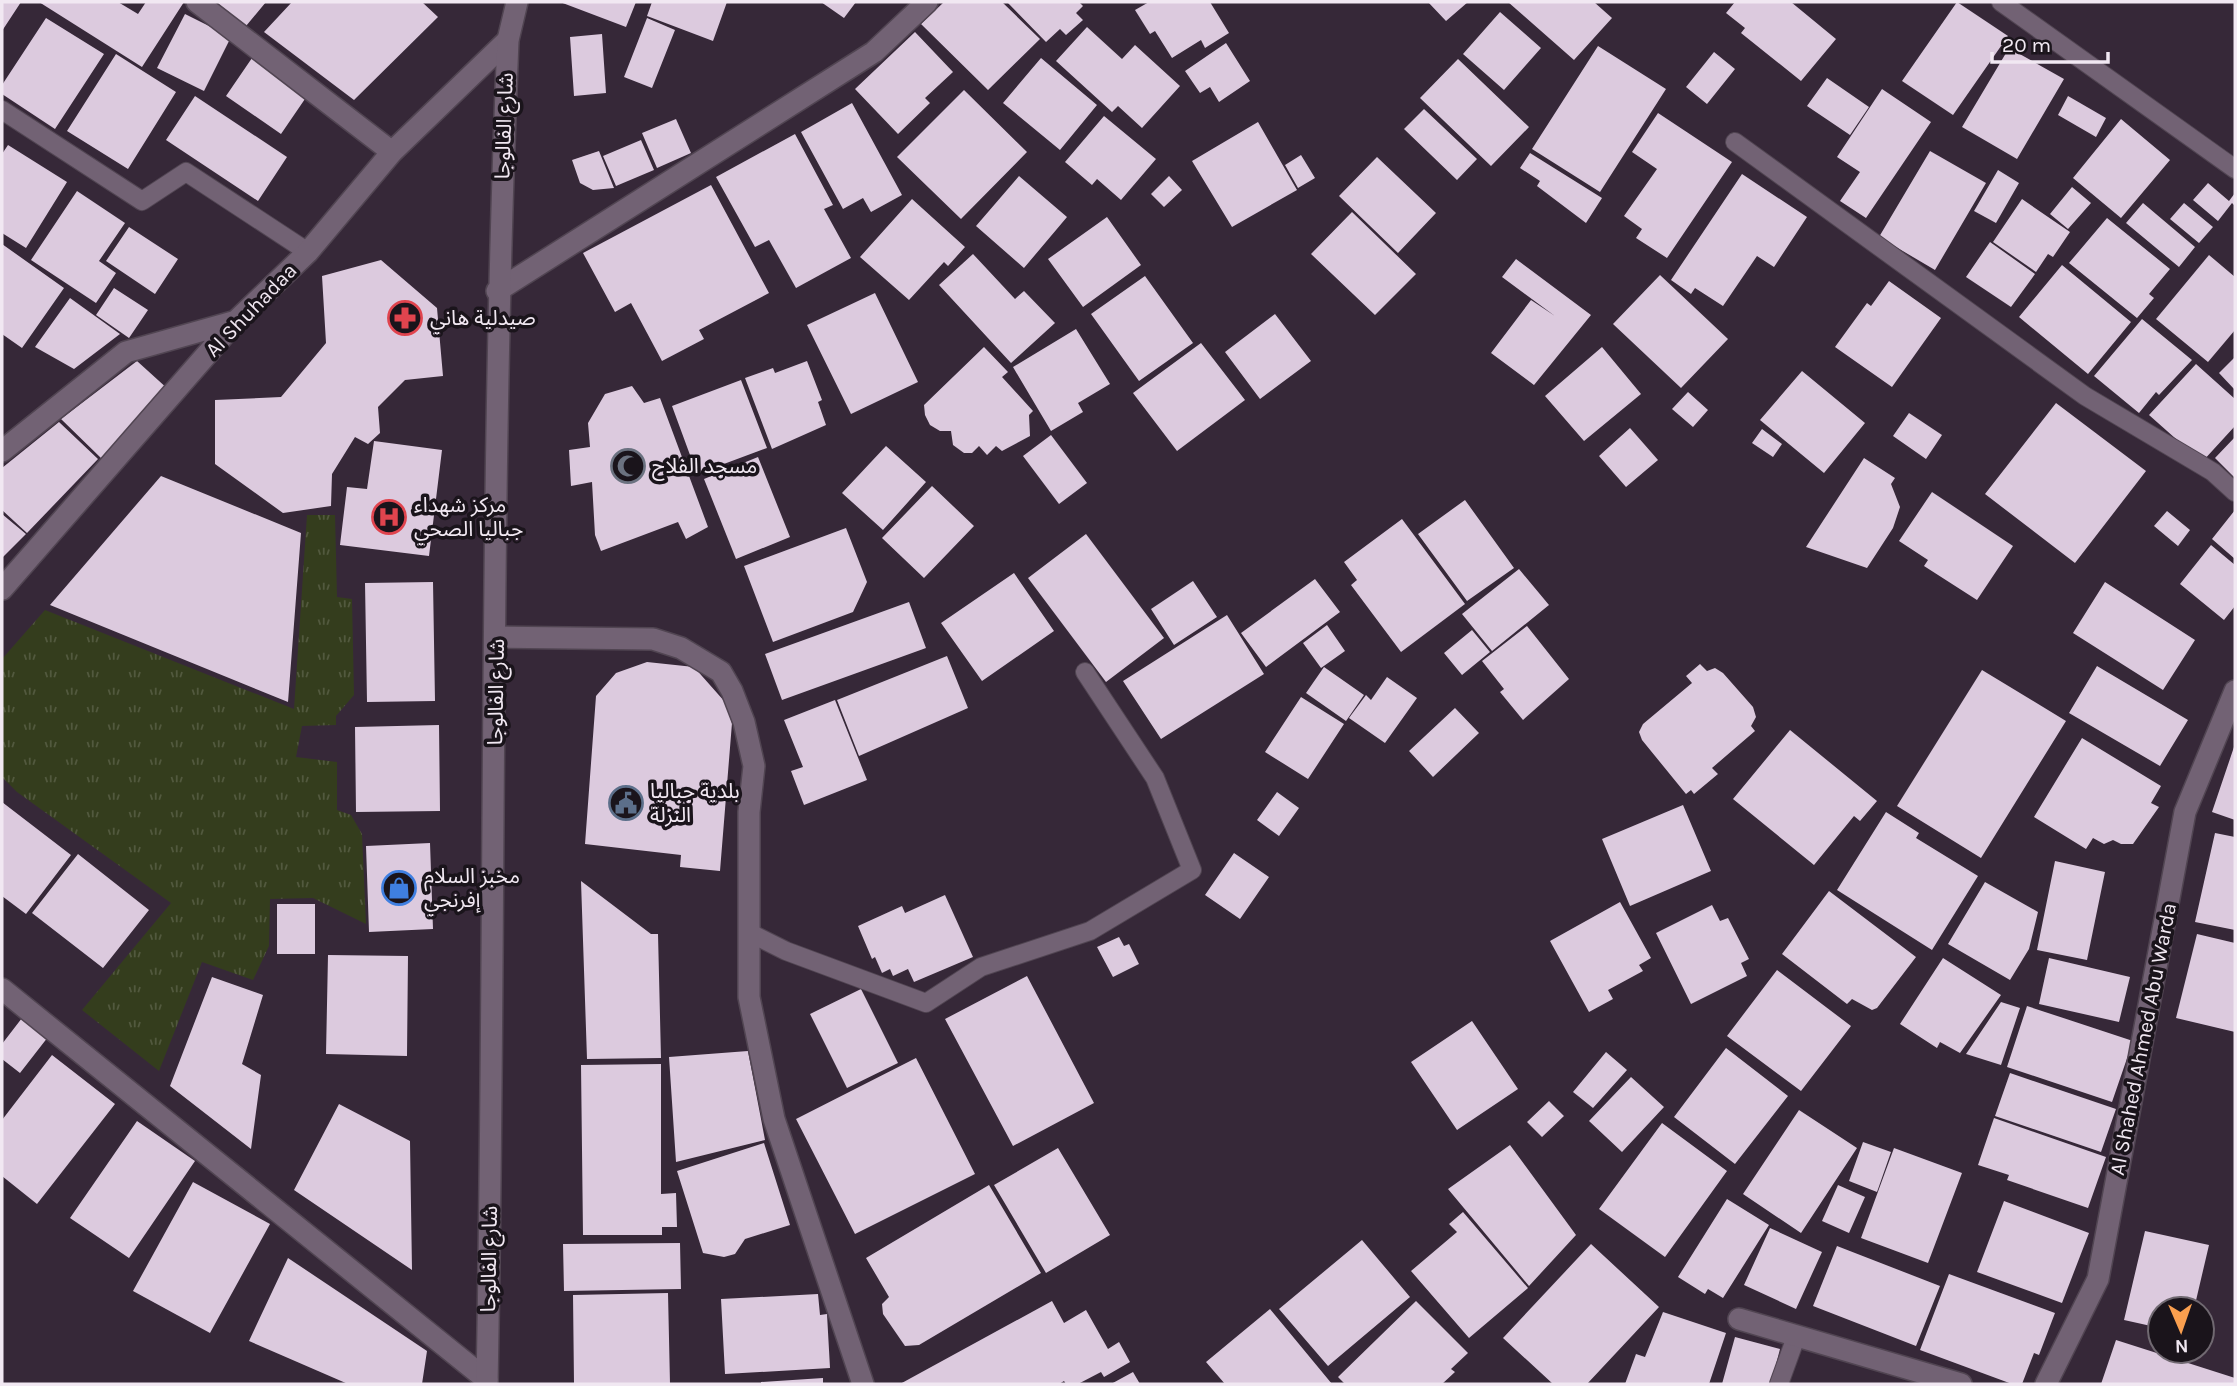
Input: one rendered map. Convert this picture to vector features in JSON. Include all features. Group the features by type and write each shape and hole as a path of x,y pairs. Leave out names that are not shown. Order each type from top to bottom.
{"street":[{"path":"197,2 392,152"},
{"name":"شارع الفالوجا","path":"487,1382 497,637 498,291 508,40 517,2"},
{"path":"498,291 874,52 927,2"},
{"name":"Al Shuhadaa","path":"2,589 236,321 308,252 392,152 508,40"},
{"path":"2,451 126,352 236,321"},
{"path":"497,637 653,639 681,648 721,672 744,722 754,766 749,812 749,997 774,1119 863,1384"},
{"name":"Al Shahed Ahmed Abu Warda","path":"2046,1384 2098,1279 2185,812 2235,691"},
{"path":"2,989 487,1382"},
{"path":"1739,1319 1961,1384"}],"lane":[{"path":"2001,2 2235,169"},
{"path":"2,110 142,201 186,173 308,252"},
{"path":"1735,142 2085,396 2213,472 2235,492"},
{"path":"748,932 786,951 926,1003 981,967 1090,931 1192,870 1156,778 1085,672"},
{"path":"1779,1384 1796,1336"}],"green space":[{"path":"307,515 335,515 337,597 352,599 354,695 336,716 336,725 302,726 296,757 337,762 337,810 351,815 362,834 366,924 313,898 270,899 269,946 253,980 202,962 159,1071 82,1010 171,903 17,792 2,777 2,659 45,610 294,709"}],"building":[{"path":"2,2 21,2 2,31"},
{"path":"39,2 118,2 138,14 146,2 184,2 142,67"},
{"path":"216,2 266,2 246,26"},
{"path":"292,2 422,2 438,17 354,100 264,32"},
{"path":"560,2 636,2 626,27"},
{"path":"652,2 727,2 713,41 647,16"},
{"path":"821,2 856,2 844,18"},
{"path":"944,2 1002,2 1040,39 988,90 921,24"},
{"path":"1007,2 1079,2 1083,6 1076,13 1083,20 1066,35 1060,29 1046,42"},
{"path":"1149,2 1210,2 1229,33 1205,48 1201,40 1172,58 1155,31 1150,34 1135,10"},
{"path":"1428,2 1468,2 1446,21"},
{"path":"1508,2 1594,2 1612,18 1574,60"},
{"path":"1735,2 1791,2 1836,39 1801,81 1741,33 1745,28 1726,13"},
{"path":"1957,2 2008,36 1953,115 1902,81"},
{"path":"1500,12 1541,48 1504,90 1463,54"},
{"path":"185,14 231,37 204,91 157,68"},
{"path":"46,18 104,54 55,129 2,94 2,85"},
{"path":"647,18 675,30 652,88 624,77"},
{"path":"1087,27 1122,59 1135,45 1180,86 1142,128 1118,106 1112,112 1056,61"},
{"path":"915,32 953,72 925,98 930,103 898,134 855,89"},
{"path":"602,34 606,93 574,96 570,37"},
{"path":"1226,43 1250,81 1219,102 1210,87 1200,93 1185,71"},
{"path":"1598,46 1666,89 1600,192 1532,149"},
{"path":"2009,48 2064,79 2017,159 1962,127"},
{"path":"1714,52 1735,69 1707,104 1686,87"},
{"path":"116,54 176,92 128,169 67,131"},
{"path":"252,58 307,96 281,134 226,96"},
{"path":"1041,58 1097,105 1060,150 1003,103"},
{"path":"1458,59 1529,127 1491,166 1420,98"},
{"path":"1827,78 1869,107 1850,135 1807,106"},
{"path":"1882,89 1931,122 1866,218 1840,201 1860,172 1837,157"},
{"path":"964,90 1027,152 961,219 897,157"},
{"path":"195,96 287,157 258,201 166,140"},
{"path":"2068,96 2106,118 2096,137 2058,115"},
{"path":"852,103 902,195 871,212 863,198 843,209 801,132"},
{"path":"1424,109 1477,159 1457,180 1404,129"},
{"path":"1658,113 1732,162 1667,258 1636,238 1642,229 1624,216 1657,169 1632,152"},
{"path":"1104,116 1156,159 1121,200 1097,179 1092,185 1065,162"},
{"path":"676,119 691,153 657,168 642,133"},
{"path":"2121,119 2170,160 2121,218 2073,178"},
{"path":"1258,122 1297,190 1232,227 1192,161"},
{"path":"795,134 833,205 824,209 851,258 796,288 769,240 755,247 716,177"},
{"path":"641,140 654,170 616,186 603,156"},
{"path":"8,145 67,182 26,248 2,233 2,154"},
{"path":"599,151 614,188 593,190 580,183 572,160"},
{"path":"1930,151 1986,183 1935,270 1879,237"},
{"path":"1530,153 1602,198 1586,223 1537,186 1540,181 1520,168"},
{"path":"1301,155 1315,178 1298,188 1285,165"},
{"path":"1377,157 1436,213 1398,253 1339,196"},
{"path":"1998,170 2019,183 1996,223 1974,211"},
{"path":"1742,174 1807,217 1774,267 1757,256 1723,306 1695,288 1691,294 1671,280"},
{"path":"1019,176 1067,217 1024,268 976,226"},
{"path":"1169,176 1182,190 1164,207 1151,194"},
{"path":"2208,183 2229,201 2235,193 2235,206 2232,203 2218,221 2193,200"},
{"path":"711,185 769,293 699,330 704,339 662,361 631,303 615,312 583,253"},
{"path":"2072,187 2091,203 2068,229 2050,214"},
{"path":"77,191 125,223 99,261 116,273 96,303 31,260"},
{"path":"912,199 965,247 948,266 944,262 909,300 860,257"},
{"path":"2022,199 2070,232 2053,257 2048,254 2036,272 1993,242"},
{"path":"2143,203 2195,247 2179,267 2126,223"},
{"path":"2184,203 2213,227 2199,243 2170,219"},
{"path":"1352,212 1416,274 1375,315 1311,254"},
{"path":"1107,217 1141,265 1083,307 1048,259"},
{"path":"2107,218 2170,269 2149,294 2154,298 2137,318 2069,263"},
{"path":"129,227 178,259 155,294 106,261"},
{"path":"1990,242 2035,274 2011,307 1966,277"},
{"path":"2,244 64,288 22,348 2,334"},
{"path":"973,254 1015,299 1024,291 1055,323 1011,363 939,285"},
{"path":"2209,255 2235,277 2235,330 2208,362 2156,319"},
{"path":"1516,259 1591,315 1534,385 1491,353 1531,300 1555,316 1502,277"},
{"path":"381,260 437,308 443,376 405,380 378,407 380,433 368,444 355,437 332,474 331,506 283,513 215,464 215,400 281,397 326,343 322,276"},
{"path":"2062,265 2131,322 2088,374 2019,317"},
{"path":"1660,275 1728,339 1681,388 1613,324"},
{"path":"1145,276 1193,343 1139,381 1091,314"},
{"path":"1889,281 1941,318 1892,387 1835,347 1867,303 1871,306"},
{"path":"114,288 148,310 129,338 96,315"},
{"path":"875,293 918,382 851,414 807,325"},
{"path":"70,298 120,334 74,369 35,347"},
{"path":"1275,314 1311,361 1260,399 1225,352"},
{"path":"2142,319 2192,360 2159,395 2156,392 2139,413 2094,376"},
{"path":"1076,329 1110,384 1078,403 1083,412 1051,431 1013,367"},
{"path":"1201,343 1245,400 1177,451 1133,393"},
{"path":"984,347 1008,372 1002,377 1033,411 1029,415 1030,436 1002,451 996,446 987,455 979,446 972,453 964,453 953,445 951,431 940,431 930,425 924,405"},
{"path":"1602,347 1641,394 1584,441 1545,396"},
{"path":"2235,357 2235,390 2219,373"},
{"path":"137,361 169,390 102,459 61,419"},
{"path":"807,361 822,400 818,402 826,425 772,449 745,378 773,368 775,373"},
{"path":"2196,364 2235,399 2235,426 2202,462 2149,415"},
{"path":"1802,371 1865,423 1824,473 1760,420"},
{"path":"741,380 767,448 697,474 672,406"},
{"name":"مسجد الفلاح","path":"632,386 644,403 660,398 708,527 686,539 678,522 601,551 595,535 592,482 571,486 569,450 590,447 588,423 605,394"},
{"path":"1688,392 1708,410 1693,427 1672,409"},
{"path":"2056,403 2146,471 2075,563 1985,494"},
{"path":"1909,413 1942,435 1926,459 1893,436"},
{"path":"59,422 98,459 27,533 2,510 2,468"},
{"path":"1630,428 1658,460 1626,487 1599,456"},
{"path":"1762,429 1782,444 1773,457 1752,443"},
{"path":"1051,435 1087,483 1059,504 1023,456"},
{"path":"2235,437 2235,478 2215,458"},
{"name":"مركز شهداء جباليا الصحي","path":"374,441 442,450 429,556 340,545 347,487 367,489"},
{"path":"886,446 926,482 883,530 842,493"},
{"path":"758,457 790,537 736,559 704,479"},
{"path":"1864,458 1895,478 1891,484 1900,507 1893,528 1867,568 1806,547"},
{"path":"161,476 301,533 288,702 50,605"},
{"path":"932,486 974,526 924,578 882,538"},
{"path":"1932,492 2013,546 1977,600 1924,566 1928,560 1899,541"},
{"path":"1465,500 1514,568 1467,601 1418,534"},
{"path":"2235,510 2235,559 2212,539"},
{"path":"2167,511 2190,530 2178,546 2154,526"},
{"path":"2,514 26,534 2,558"},
{"path":"1402,519 1465,604 1401,652 1351,585 1357,580 1344,562"},
{"path":"846,528 867,582 853,612 773,642 744,566"},
{"path":"1086,534 1164,638 1106,682 1028,578"},
{"path":"2211,545 2235,565 2235,606 2224,620 2180,584"},
{"path":"1519,569 1549,605 1492,651 1462,614"},
{"path":"1014,573 1054,631 982,681 941,623"},
{"path":"1315,579 1340,612 1266,667 1241,633"},
{"path":"1193,581 1217,617 1174,645 1151,609"},
{"name":"مركز شهداء جباليا الصحي","path":"433,582 435,701 367,702 365,583"},
{"path":"2105,582 2195,640 2163,690 2073,633"},
{"path":"909,602 926,648 782,700 765,654"},
{"path":"1227,615 1264,674 1161,739 1123,681"},
{"path":"1327,625 1345,651 1321,668 1303,643"},
{"path":"1527,626 1569,679 1523,720 1500,692 1504,689 1482,661"},
{"path":"1472,630 1490,652 1462,675 1444,653"},
{"path":"947,656 968,708 859,756 837,700"},
{"path":"647,662 694,667 725,702 732,723 720,871 680,867 681,855 585,844 596,696 616,673"},
{"path":"1700,664 1707,671 1715,668 1723,673 1753,707 1756,717 1751,726 1755,731 1712,768 1718,774 1694,794 1691,790 1686,794 1642,740 1639,732 1643,724 1692,683 1686,676"},
{"path":"2097,666 2188,720 2160,766 2069,713"},
{"path":"1324,667 1364,695 1346,721 1306,693"},
{"path":"1982,670 2066,721 1981,858 1897,806"},
{"path":"1387,677 1417,698 1385,743 1349,718 1366,695 1371,700"},
{"path":"1301,697 1344,724 1308,779 1265,752"},
{"path":"835,700 867,780 804,805 791,771 803,767 784,720"},
{"path":"1455,708 1479,733 1433,777 1409,751"},
{"path":"439,725 440,811 356,812 355,727"},
{"path":"1790,730 1877,801 1860,821 1854,816 1814,865 1733,799"},
{"path":"2082,738 2161,786 2151,803 2159,807 2133,844 2121,844 2113,840 2104,844 2093,838 2086,849 2034,817"},
{"path":"2235,744 2235,820 2212,812"},
{"path":"1277,792 1299,808 1279,836 1257,820"},
{"path":"2,802 71,855 26,914 2,896"},
{"path":"1683,805 1711,871 1630,906 1602,839"},
{"path":"1886,812 1919,833 1916,838 1978,876 1932,950 1837,890"},
{"path":"2215,833 2235,837 2235,930 2195,922"},
{"name":"مخبز السلام إفرنجي","path":"430,843 433,929 369,932 366,846"},
{"path":"1234,853 1269,877 1240,919 1205,895"},
{"path":"78,854 149,910 103,968 32,913"},
{"path":"2055,861 2105,872 2087,960 2037,950"},
{"path":"581,881 651,934 658,934 661,1058 587,1059"},
{"path":"1985,882 2038,912 2029,949 2010,980 1948,944"},
{"path":"1829,891 1916,957 1877,1008 1872,1010 1852,999 1847,1004 1782,954"},
{"path":"945,895 973,957 914,982 908,969 893,976 890,969 882,973 875,957 872,959 858,926 902,906 905,913"},
{"path":"1620,902 1651,958 1639,965 1643,971 1608,990 1613,999 1589,1012 1550,941"},
{"path":"277,904 315,904 315,954 277,954"},
{"path":"1712,905 1720,921 1728,918 1749,959 1741,963 1747,976 1691,1004 1656,933"},
{"path":"2197,934 2235,943 2235,1032 2176,1018"},
{"path":"1119,937 1124,946 1129,944 1139,964 1113,977 1097,947"},
{"path":"328,955 408,956 407,1056 326,1054"},
{"path":"1943,958 2001,995 1960,1053 1940,1042 1937,1048 1900,1024"},
{"path":"2049,958 2130,977 2119,1022 2039,1004"},
{"path":"1777,970 1851,1026 1801,1091 1727,1036"},
{"path":"1027,976 1094,1103 1013,1146 945,1019"},
{"path":"212,977 263,995 242,1064 261,1075 251,1149 170,1086"},
{"path":"861,989 898,1063 847,1088 810,1014"},
{"path":"2001,1002 2020,1008 2001,1065 1966,1054"},
{"path":"2027,1006 2133,1041 2112,1102 2007,1067"},
{"path":"22,1018 48,1037 20,1073 2,1059 2,1044"},
{"path":"1472,1021 1518,1089 1457,1130 1411,1062"},
{"path":"1726,1048 1788,1096 1735,1164 1674,1117"},
{"path":"748,1051 765,1140 676,1162 669,1057"},
{"path":"1606,1052 1627,1070 1593,1108 1573,1092"},
{"path":"52,1055 115,1104 37,1204 2,1176 2,1120"},
{"path":"916,1058 975,1174 855,1234 796,1119"},
{"path":"661,1064 661,1194 676,1193 677,1227 662,1227 662,1235 583,1235 581,1065"},
{"path":"2010,1073 2116,1109 2101,1152 1995,1116"},
{"path":"1631,1077 1664,1107 1622,1152 1589,1121"},
{"path":"1549,1101 1564,1116 1542,1137 1527,1122"},
{"path":"339,1104 410,1141 412,1270 294,1190"},
{"path":"1799,1110 1857,1148 1801,1233 1743,1194"},
{"path":"1994,1118 2106,1157 2088,1208 2007,1180 2009,1175 1978,1165"},
{"path":"137,1121 195,1161 129,1258 70,1218"},
{"path":"1662,1123 1727,1171 1665,1257 1599,1209"},
{"path":"1863,1142 1891,1152 1877,1192 1849,1181"},
{"path":"764,1143 790,1225 745,1239 735,1254 724,1257 703,1253 677,1171"},
{"path":"1510,1145 1576,1235 1529,1286 1448,1189"},
{"path":"1058,1148 1110,1235 1046,1273 994,1185"},
{"path":"1894,1148 1962,1173 1928,1263 1861,1238"},
{"path":"193,1182 270,1224 210,1333 133,1291"},
{"path":"989,1185 1041,1273 919,1345 905,1346 883,1314 882,1304 889,1297 866,1258"},
{"path":"1838,1185 1865,1197 1849,1233 1822,1221"},
{"path":"1727,1199 1769,1225 1723,1298 1708,1289 1705,1294 1678,1277"},
{"path":"2004,1201 2089,1233 2062,1303 1977,1272"},
{"path":"1463,1212 1528,1288 1469,1338 1411,1271 1457,1232 1449,1224"},
{"path":"1770,1228 1822,1252 1796,1309 1744,1285"},
{"path":"2145,1231 2209,1245 2197,1295 2146,1295 2146,1325 2124,1320"},
{"path":"1362,1240 1410,1297 1328,1366 1279,1309"},
{"path":"680,1243 681,1289 564,1291 563,1244"},
{"path":"1591,1244 1659,1307 1587,1384 1553,1384 1503,1338"},
{"path":"1837,1246 1940,1286 1916,1346 1813,1306"},
{"path":"288,1258 427,1351 422,1384 348,1384 249,1341"},
{"path":"1949,1274 2055,1313 2039,1355 2034,1353 2022,1384 2012,1384 1920,1350"},
{"path":"668,1293 670,1384 574,1384 573,1295"},
{"path":"818,1294 820,1315 827,1314 830,1368 725,1374 721,1299"},
{"path":"1052,1301 1064,1323 1086,1310 1108,1349 1119,1342 1130,1362 1104,1377 1101,1372 1078,1384 1066,1384 1064,1381 1059,1384 900,1384"},
{"path":"1416,1301 1468,1353 1451,1369 1455,1372 1442,1384 1345,1384 1338,1377"},
{"path":"1270,1309 1332,1384 1225,1384 1206,1362"},
{"path":"1663,1312 1726,1333 1709,1384 1625,1384 1636,1354 1645,1357"},
{"path":"1735,1337 1780,1349 1771,1384 1722,1384"},
{"path":"2116,1340 2146,1350 2146,1365 2194,1365 2235,1378 2234,1384 2101,1384"},
{"path":"1133,1372 1140,1384 1111,1384"},
{"path":"823,1378 823,1384 761,1384 761,1382"}],"place":[{"name":"صيدلية هاني","path":"405,318"},
{"name":"مسجد الفلاح","path":"628,466"},
{"name":"مركز شهداء جباليا الصحي","path":"389,517"},
{"name":"بلدية جباليا النزلة","path":"626,803"},
{"name":"مخبز السلام إفرنجي","path":"399,888"}]}
